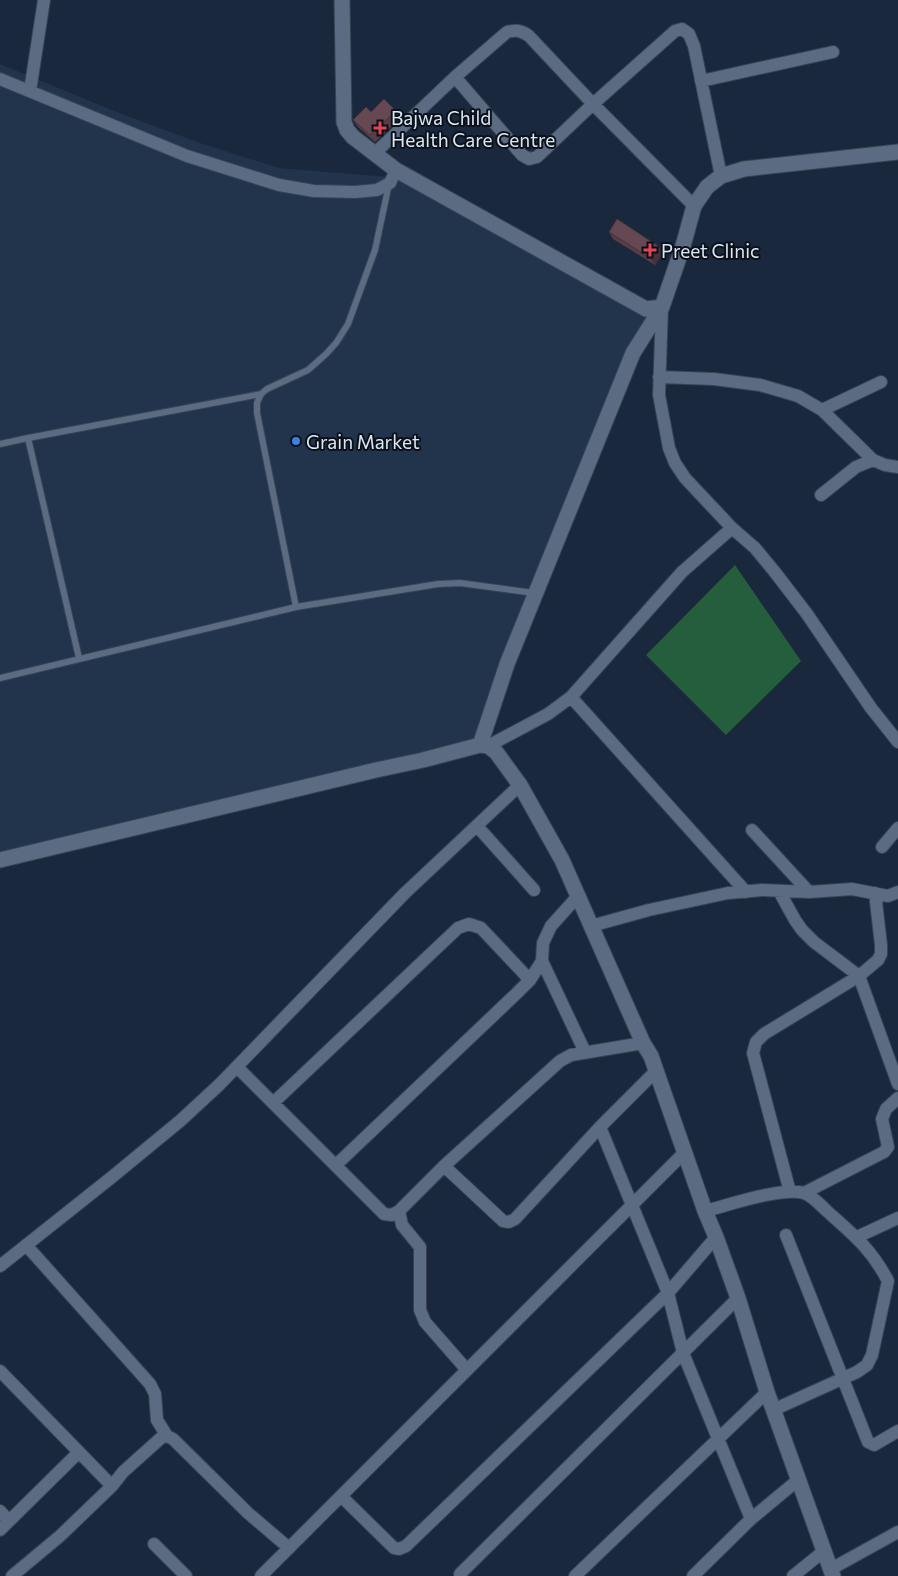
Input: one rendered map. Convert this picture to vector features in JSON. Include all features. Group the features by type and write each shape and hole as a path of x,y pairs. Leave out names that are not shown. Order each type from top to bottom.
{"street":[{"path":"30,91 44,0"},
{"path":"342,0 344,122 347,130 353,137 374,154 393,177 646,309 662,307"},
{"path":"455,77 522,155 530,159 537,157 675,31 682,29 689,34 694,46 721,176"},
{"path":"374,154 455,77 507,32 515,30 529,36 694,206"},
{"path":"701,81 833,52"},
{"path":"0,79 187,156 279,185 314,191 355,192 377,190 393,177"},
{"path":"484,745 507,664 633,353 662,307 683,246 694,206 707,187 721,176 744,169 898,152"},
{"path":"662,307 659,395 669,448 675,464 685,478 732,528 755,548 774,571 871,708 898,742"},
{"path":"659,377 714,379 760,385 798,396 822,410 873,460 885,465 898,467"},
{"path":"822,410 881,382"},
{"path":"821,495 856,467 873,460"},
{"path":"0,860 484,745 548,714 571,697 682,572 732,528"},
{"path":"571,697 746,892"},
{"path":"484,745 496,752 520,786 562,860 643,1043 651,1056 705,1211 738,1298 766,1392 791,1456 832,1573 898,1532"},
{"path":"0,1266 180,1121 237,1067 405,893 520,786"},
{"path":"477,826 534,890"},
{"path":"882,847 898,828"},
{"path":"752,830 809,892"},
{"path":"591,926 649,910 728,893 762,890 809,892 852,890 888,896 898,892"},
{"path":"779,891 795,920 808,936 859,976 898,1084"},
{"path":"790,1192 753,1053 756,1042 764,1034 859,976 878,960 881,954 881,945 874,893"},
{"path":"578,896 551,926 543,942 542,961 585,1052"},
{"path":"274,1103 458,928 469,924 481,928 530,980"},
{"path":"336,1165 530,980 542,961"},
{"path":"237,1067 384,1214 392,1215 399,1211 444,1166 560,1061 571,1054 643,1043"},
{"path":"444,1166 502,1221 509,1222 515,1219 600,1127 656,1071"},
{"path":"804,1193 884,1152 893,1145 882,1119 886,1109 898,1098"},
{"path":"600,1127 668,1293 683,1353 751,1519"},
{"path":"261,1576 686,1152"},
{"path":"705,1211 766,1195 790,1192 804,1193 814,1199 857,1237 893,1284 872,1355 867,1365 857,1372 773,1410"},
{"path":"399,1211 402,1225 420,1247 420,1310 422,1316 425,1322 467,1370"},
{"path":"857,1237 898,1218"},
{"path":"786,1235 869,1444 874,1445 898,1431"},
{"path":"341,1496 394,1548 399,1549 406,1546 668,1293 716,1237"},
{"path":"26,1245 150,1384 155,1394 156,1420 167,1436 173,1439 248,1513 290,1548"},
{"path":"460,1574 738,1298"},
{"path":"0,1371 112,1486"},
{"path":"575,1576 766,1392"},
{"path":"12,1576 60,1536 112,1486 123,1472 162,1437 167,1436"},
{"path":"0,1510 4,1525 79,1452"},
{"path":"693,1576 751,1519 798,1480"},
{"path":"154,1544 186,1576"},
{"path":"793,1576 824,1551"}],"lane":[{"path":"0,444 261,394 308,370 336,343 348,324 375,250 393,177"},
{"path":"261,394 257,403 257,413 296,608"},
{"path":"28,438 79,658"},
{"path":"0,678 296,608 438,584 460,582 536,594"}],"shaded area":[{"name":"Grain Market","path":"0,64 119,113 203,144 279,168 401,178 646,317 630,350 478,748 426,767 40,849 0,860"}],"green space":[{"path":"735,565 801,661 726,735 646,655"}],"building":[{"path":"384,99 396,111 370,135 353,120 366,107 371,112"},
{"path":"617,219 658,246 650,258 609,232"}],"place":[{"name":"Bajwa Child Health Care Centre","path":"380,128"},
{"name":"Preet Clinic","path":"650,250"},
{"name":"Grain Market","path":"296,441"}]}
